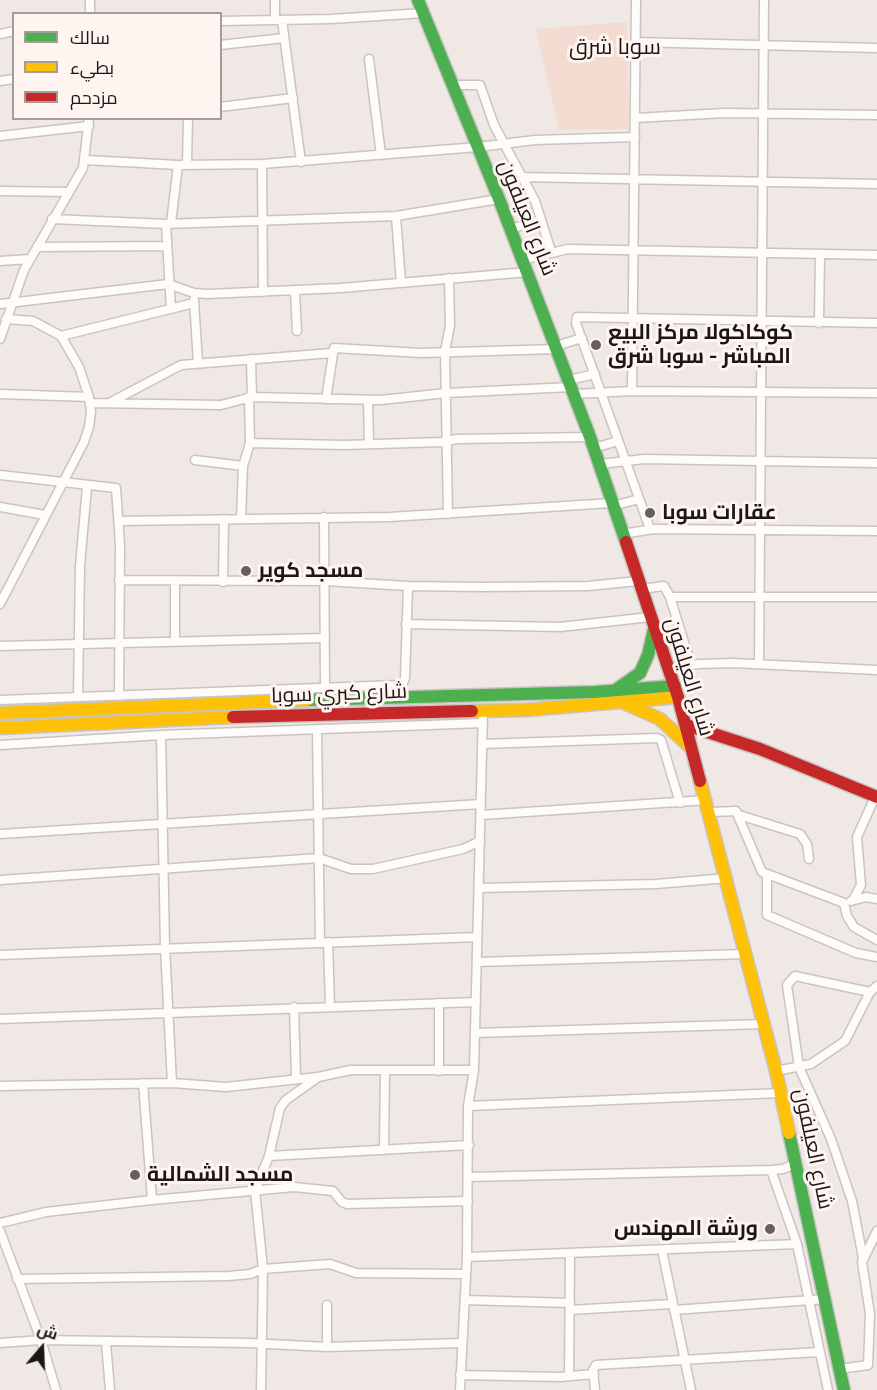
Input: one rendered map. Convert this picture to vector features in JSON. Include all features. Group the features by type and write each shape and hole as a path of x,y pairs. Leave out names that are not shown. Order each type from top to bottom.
{"main road":[{"name":"شارع العيلفون","path":"418,0 454,85 557,348 600,464 676,692 709,806 776,1071 844,1390"},
{"path":"615,690 640,673 648,655 652,623"},
{"name":"شارع كبري سوبا","path":"0,712 615,690 676,692"},
{"name":"شارع كبري سوبا","path":"0,728 416,711 483,717 623,703 676,692"},
{"path":"415,696 416,711"},
{"path":"623,703 660,719 691,748"},
{"path":"686,725 711,731 760,749 876,797"}],"street":[{"path":"275,0 284,38 301,162"},
{"path":"632,391 636,0"},
{"path":"759,664 765,113 764,0"},
{"path":"222,21 424,13"},
{"path":"222,45 284,38"},
{"path":"635,42 877,48"},
{"path":"369,59 381,155"},
{"path":"454,85 480,84 503,143 542,220 551,251"},
{"path":"222,107 293,98"},
{"path":"635,118 765,113 877,115"},
{"path":"171,309 166,246 183,165 188,120"},
{"path":"0,136 89,122 86,160 36,247 10,303 0,339"},
{"path":"86,160 183,165 262,164 478,147 503,143 635,137"},
{"path":"262,164 263,292"},
{"path":"522,177 764,184 877,184"},
{"path":"0,190 69,192"},
{"path":"52,219 169,224 396,216 499,199"},
{"path":"396,216 401,283"},
{"path":"510,228 542,220"},
{"path":"36,247 166,246"},
{"path":"522,260 551,251 568,249 877,255"},
{"path":"819,254 819,323"},
{"path":"0,261 30,260"},
{"path":"0,304 96,291 168,285 194,293 295,291 528,272"},
{"path":"448,514 445,352 450,325 449,278"},
{"path":"295,291 297,331"},
{"path":"194,293 198,363"},
{"path":"61,336 194,303"},
{"path":"650,529 575,320 578,316 762,323 877,323"},
{"path":"0,604 89,427 89,400 75,358 61,336 33,321 6,319"},
{"path":"326,399 332,353 335,348 445,352 557,348 582,338"},
{"path":"109,403 171,369 198,363 332,353"},
{"path":"241,519 243,466 250,443 251,359"},
{"path":"571,387 595,374"},
{"path":"0,394 109,403 221,405 250,397 368,400 446,393 571,387 601,392 877,393"},
{"path":"368,400 369,443"},
{"path":"250,443 618,441"},
{"path":"195,460 243,466"},
{"path":"600,464 625,460 877,463"},
{"path":"0,475 87,487 116,488 119,521 119,696"},
{"path":"78,697 80,566 87,487"},
{"path":"119,521 448,514 612,505 639,500"},
{"path":"0,507 45,515"},
{"path":"324,518 325,687"},
{"path":"223,582 224,519"},
{"path":"622,534 650,529 877,531"},
{"path":"119,580 175,582 325,580 408,586 664,586 670,597 691,665"},
{"path":"175,582 175,642"},
{"path":"0,700 403,683 408,586"},
{"path":"670,597 760,595 877,597"},
{"path":"406,624 560,627 652,623"},
{"path":"0,646 325,638"},
{"path":"668,669 691,665 759,664 877,670"},
{"path":"0,745 161,735 317,730 483,717 474,1070 468,1106 467,1257 460,1390"},
{"path":"317,730 324,943 330,1006"},
{"path":"161,735 165,947 172,1083"},
{"path":"482,744 657,738 661,740 680,803"},
{"path":"876,797 857,837 861,885 849,902 847,916 854,927 877,940"},
{"path":"481,815 680,803 709,806 729,810 800,834 807,844 809,859"},
{"path":"0,834 482,804"},
{"path":"739,815 759,866 767,875 849,902 866,897 877,899"},
{"path":"0,880 320,858 351,869 373,869 464,849 480,841"},
{"path":"767,875 767,915 856,953 877,957"},
{"path":"479,888 656,884 727,878"},
{"path":"0,954 477,937"},
{"path":"477,962 746,954"},
{"path":"776,1071 799,1067 811,1064 845,1041 874,989 801,977 790,979 788,991 799,1067 831,1139 852,1201 863,1258 862,1273 870,1314 868,1365 840,1369"},
{"path":"0,1019 476,1002"},
{"path":"439,1003 440,1071"},
{"path":"294,1007 296,1078"},
{"path":"475,1034 764,1024"},
{"path":"0,1086 172,1083 226,1087 318,1077 351,1070 474,1070"},
{"path":"384,1150 385,1070"},
{"path":"261,1390 263,1269 255,1190 269,1156 280,1108 286,1100 318,1077"},
{"path":"143,1083 152,1200"},
{"path":"468,1106 781,1093"},
{"path":"269,1156 469,1145"},
{"path":"468,1177 771,1170 783,1169 796,1163"},
{"path":"771,1170 797,1244 828,1390"},
{"path":"0,1222 46,1212 294,1187 326,1189 347,1204 468,1201"},
{"path":"863,1258 877,1232"},
{"path":"1,1236 41,1340 56,1390"},
{"path":"467,1257 797,1244"},
{"path":"662,1251 691,1390"},
{"path":"569,1376 570,1254"},
{"path":"17,1279 194,1277 250,1274 263,1269 330,1264 356,1273 466,1274"},
{"path":"465,1300 570,1306 673,1307 825,1299"},
{"path":"327,1305 327,1347"},
{"path":"0,1343 41,1340 327,1347 461,1343"},
{"path":"106,1343 110,1390"},
{"path":"595,1390 596,1365 819,1353"},
{"path":"460,1376 594,1374"}],"shaded area":[{"path":"627,22 629,129 559,130 536,29"}],"traffic: fast":[{"path":"418,0 499,199 590,437 626,542"},
{"path":"617,689 640,673 648,655 654,629"},
{"path":"307,700 595,692 675,686"},
{"path":"789,1133 844,1390"}],"traffic: slow":[{"path":"472,711 526,710 678,697"},
{"path":"0,713 307,700"},
{"path":"626,704 660,719 690,747"},
{"path":"0,728 233,717"},
{"path":"700,781 776,1071 789,1133"}],"traffic: jam":[{"path":"626,542 678,697 700,781"},
{"path":"233,717 472,711"},
{"path":"686,725 760,749 877,797"}],"place":[{"name":"كوكاكولا مركز البيع المباشر - سوبا شرق","path":"596,345"},
{"name":"عقارات سوبا","path":"650,513"},
{"name":"مسجد كوير","path":"246,571"},
{"name":"مسجد الشمالية","path":"135,1175"},
{"name":"ورشة المهندس","path":"770,1229"}],"district":[{"name":"سوبا شرق","path":"615,48"}]}
